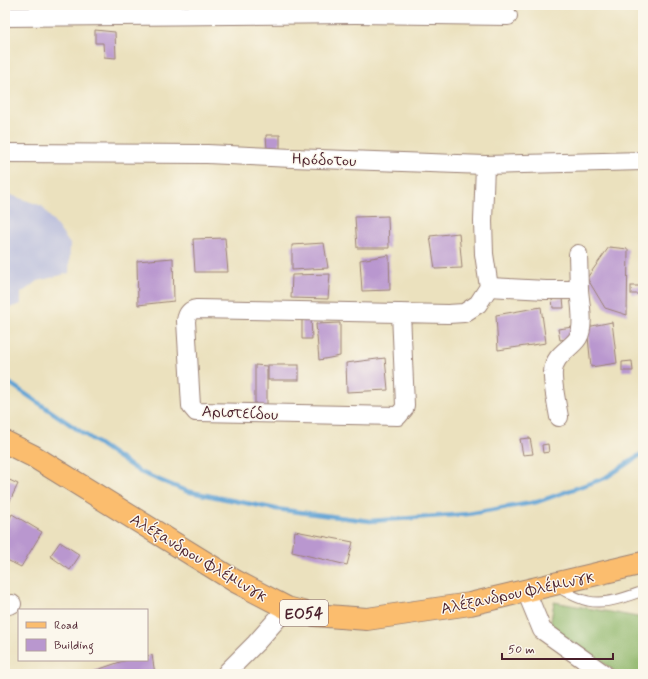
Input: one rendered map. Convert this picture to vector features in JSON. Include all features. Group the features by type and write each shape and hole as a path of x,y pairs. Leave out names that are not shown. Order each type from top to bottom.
{"main road":[{"name":"Αλέξανδρου Φλέμινγκ","path":"5,442 33,456 235,581 287,608 314,615 367,619 470,604 643,563"}],"street":[{"path":"5,17 348,14 508,16"},
{"name":"Ηρόδοτου","path":"5,153 207,154 300,159 485,165 643,161"},
{"path":"485,165 483,221 484,254 489,288 579,290"},
{"path":"559,417 553,371 559,356 578,339 580,332 581,322 578,254"},
{"name":"Αριστείδου","path":"402,313 405,405 404,409 398,416 196,412 190,406 186,321 189,312 193,310 464,313 478,304 489,288"},
{"path":"526,591 542,630 604,674"},
{"path":"225,673 256,643 287,608"}],"lane":[{"path":"552,585 577,598 587,601 600,602 643,591"}],"shaded area":[{"path":"5,193 42,206 70,244 69,273 38,281 21,293 21,304 6,309"}],"green space":[{"path":"554,602 643,618 643,674 619,674 550,627"}],"building":[{"path":"95,30 115,32 116,58 104,57 103,43 95,43"},
{"path":"266,135 280,135 280,149 267,149"},
{"path":"388,216 389,248 357,248 355,217"},
{"path":"459,233 462,268 435,269 430,236"},
{"path":"225,238 228,272 195,272 193,239"},
{"path":"324,243 328,268 292,270 292,245"},
{"path":"609,247 628,249 627,315 605,308 587,278"},
{"path":"389,255 390,290 362,291 360,260"},
{"path":"173,258 174,301 138,305 137,261"},
{"path":"330,274 328,299 291,298 292,275"},
{"path":"631,286 641,286 641,294 631,294"},
{"path":"563,298 564,308 553,308 552,299"},
{"path":"541,307 546,343 498,350 496,315"},
{"path":"302,317 311,317 312,339 302,339"},
{"path":"612,322 617,363 591,367 587,327"},
{"path":"340,323 340,356 319,360 316,324"},
{"path":"573,327 574,338 560,340 558,329"},
{"path":"385,358 388,390 347,392 346,363"},
{"path":"632,361 633,371 622,371 622,362"},
{"path":"255,365 267,366 267,408 255,408"},
{"path":"268,365 299,365 299,380 268,380"},
{"path":"530,438 533,454 523,455 520,439"},
{"path":"548,444 549,452 543,453 542,445"},
{"path":"5,478 18,484 5,511"},
{"path":"12,514 42,532 21,567 5,559 5,528"},
{"path":"295,531 353,542 347,565 292,552"},
{"path":"60,542 80,555 70,570 50,556"},
{"path":"152,655 155,674 94,674 94,671 124,661 148,661 148,656"}],"waterway":[{"path":"5,380 140,472 186,491 276,509 370,521 468,514 537,502 605,478 643,453"}]}
